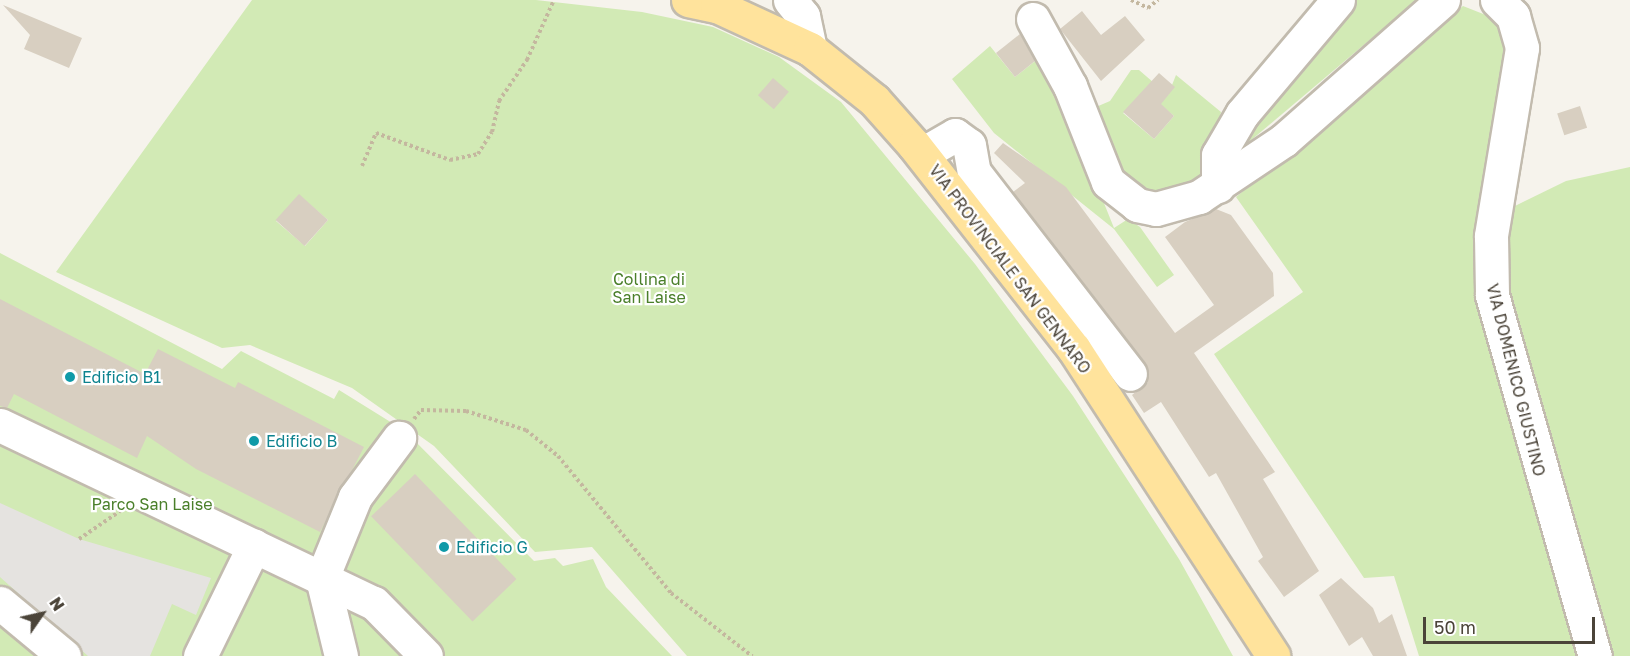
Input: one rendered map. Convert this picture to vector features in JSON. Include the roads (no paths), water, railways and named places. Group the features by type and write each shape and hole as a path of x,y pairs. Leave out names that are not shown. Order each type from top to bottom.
{"main road":[{"name":"VIA PROVINCIALE SAN GENNARO","path":"688,0 717,6 810,49 874,100 922,154 1074,349 1273,656"}],"street":[{"path":"790,0 803,16 810,49"},
{"path":"1218,186 1218,155 1242,114 1338,0"},
{"path":"1033,20 1070,86 1099,167 1120,195 1156,209 1177,208 1218,186 1284,140 1443,0"},
{"name":"VIA DOMENICO GIUSTINO","path":"1497,0 1512,16 1522,48 1491,236 1492,296 1595,656"},
{"path":"922,154 955,135 969,145 974,172 1130,374"},
{"path":"0,425 374,603 426,656"},
{"path":"341,656 322,578 355,497 399,438"},
{"path":"200,656 254,546"},
{"path":"0,603 64,656"}],"place":[{"name":"Edificio B1","path":"70,377"},
{"name":"Edificio B","path":"254,441"},
{"name":"Edificio G","path":"444,547"}],"park label":[{"name":"Collina di San Laise","path":"649,288"},
{"name":"Parco San Laise","path":"152,504"}]}
